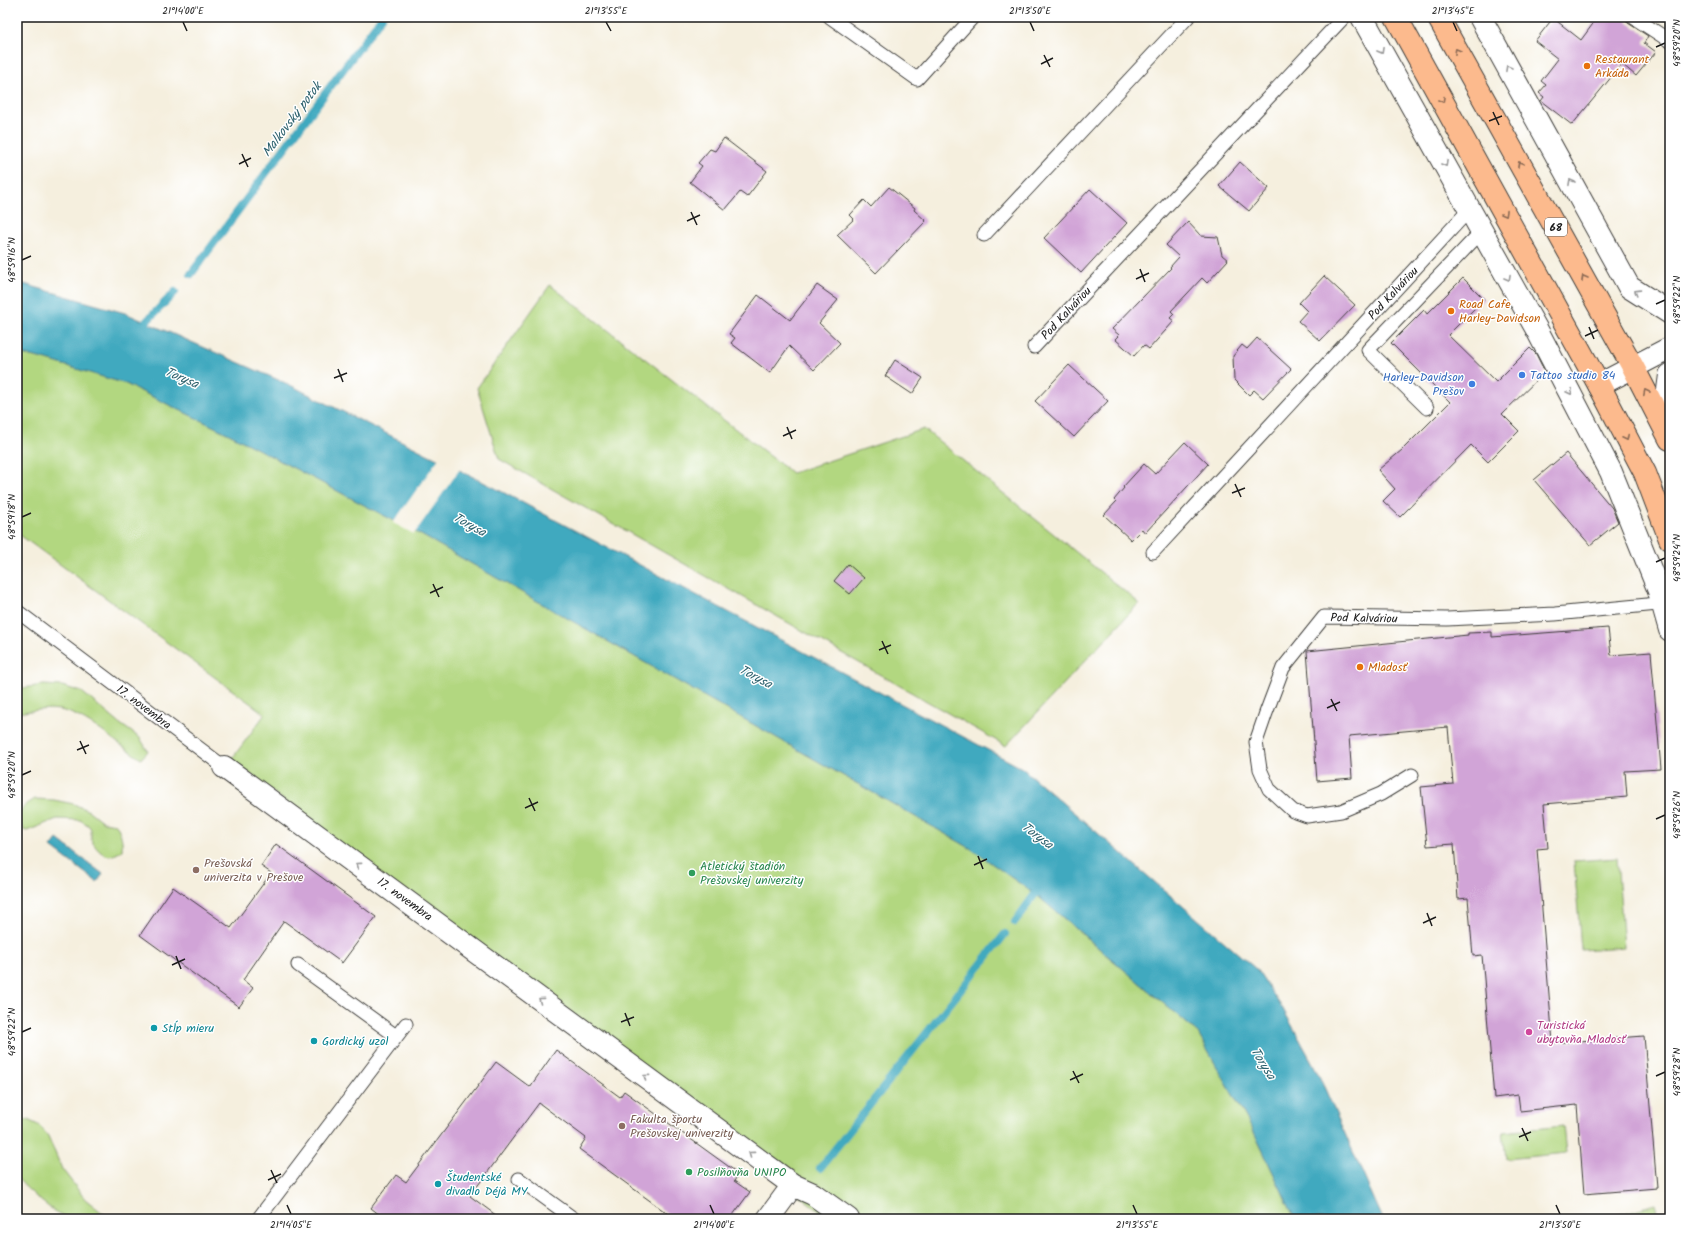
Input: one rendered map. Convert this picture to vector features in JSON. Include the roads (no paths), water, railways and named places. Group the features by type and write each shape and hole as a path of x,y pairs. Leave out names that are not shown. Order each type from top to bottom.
{"main road":[{"path":"1396,17 1599,385 1644,473 1670,539"},
{"name":"68","path":"1438,17 1633,367 1670,439"}],"street":[{"path":"1362,17 1547,349 1617,484 1667,603 1670,630"},
{"path":"1480,17 1629,287 1670,313"},
{"path":"1599,385 1670,348"},
{"path":"1670,375 1666,405 1670,422"},
{"name":"17. novembra","path":"224,767 793,1186 818,1197 848,1219"},
{"path":"768,1219 793,1186"}],"lane":[{"path":"830,17 917,80 973,17"},
{"path":"984,235 1188,17"},
{"name":"Pod Kalváriou","path":"1034,347 1344,17"},
{"path":"1633,17 1670,41"},
{"name":"Pod Kalváriou","path":"1153,552 1470,209"},
{"name":"Pod Kalváriou","path":"1427,408 1368,350 1482,231"},
{"name":"Pod Kalváriou","path":"1412,775 1381,794 1341,811 1307,816 1293,811 1269,789 1260,769 1256,742 1283,668 1324,617 1447,619 1555,614 1667,603"},
{"name":"17. novembra","path":"17,611 224,767"},
{"path":"298,965 396,1036"},
{"path":"258,1219 406,1024"},
{"path":"520,1179 574,1219"}],"water":[{"name":"Torysa","path":"17,282 125,313 290,385 495,488 1022,768 1256,969 1283,1009 1317,1071 1383,1219 1295,1219 1252,1128 1197,1032 1040,898 970,848 423,536 229,434 126,384 44,359 17,353"},
{"path":"57,839 103,874 97,882 51,847"}],"waterway":[{"name":"Malkovský potok","path":"191,274 382,17"},
{"name":"Malkovský potok","path":"139,331 175,292"},
{"path":"1015,922 1040,887"},
{"path":"820,1168 1005,934"}],"place":[{"name":"Restaurant Arkáda","path":"1587,66"},
{"name":"Road Cafe Harley-Davidson","path":"1451,311"},
{"name":"Tattoo studio 84","path":"1522,375"},
{"name":"Harley-Davidson Prešov","path":"1472,384"},
{"name":"Mladosť","path":"1360,667"},
{"name":"Prešovská univerzita v Prešove","path":"196,870"},
{"name":"Atletický štadión Prešovskej univerzity","path":"692,873"},
{"name":"Stĺp mieru","path":"154,1028"},
{"name":"Turistická ubytovňa Mladosť","path":"1529,1032"},
{"name":"Gordický uzol","path":"314,1041"},
{"name":"Fakulta športu Prešovskej univerzity","path":"622,1126"},
{"name":"Posilňovňa UNIPO","path":"689,1172"},
{"name":"Študentské divadlo Déjà MY","path":"438,1184"}]}
